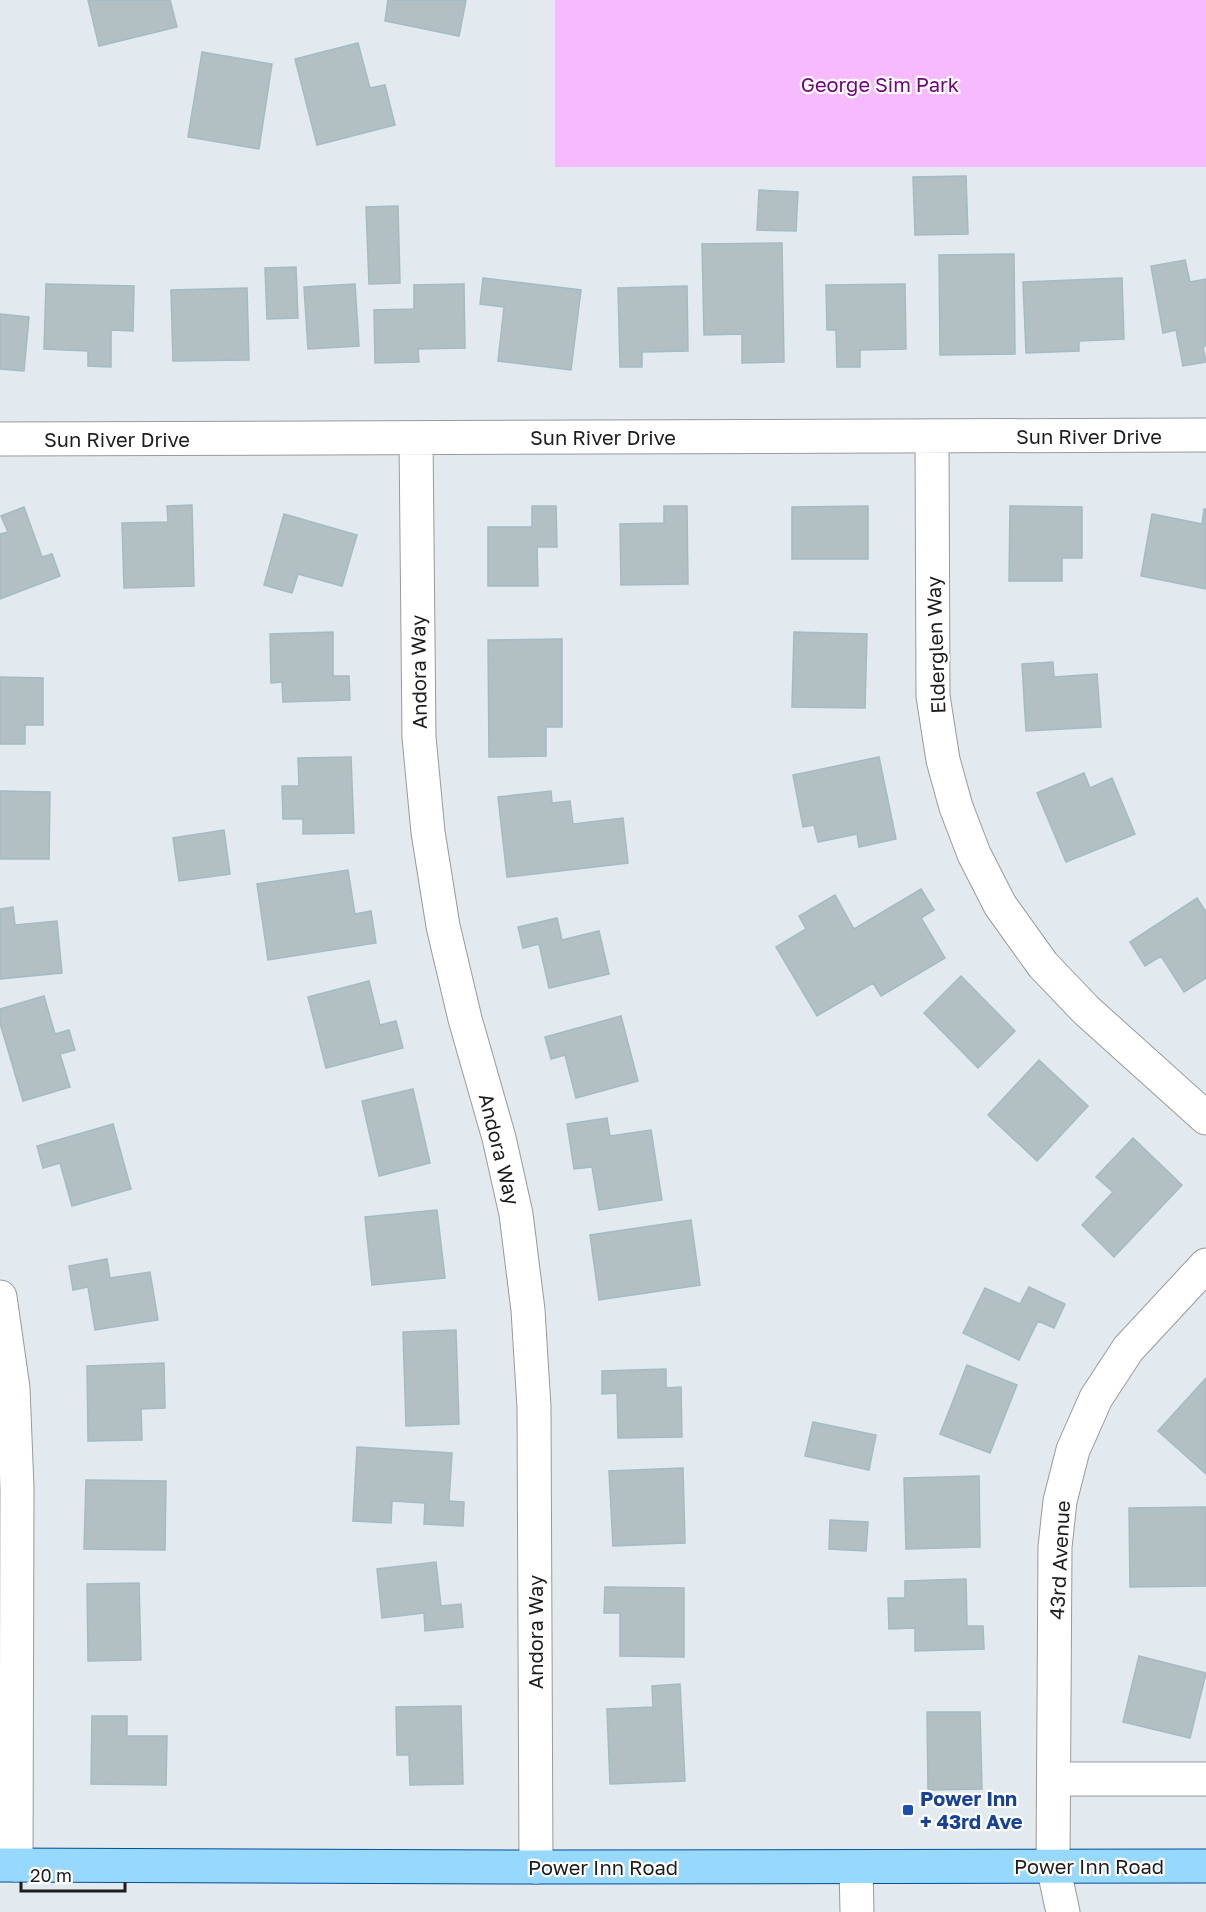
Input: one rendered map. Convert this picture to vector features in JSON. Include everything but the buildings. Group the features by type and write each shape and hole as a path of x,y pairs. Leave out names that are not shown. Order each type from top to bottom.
{"main road":[{"name":"Power Inn Road","path":"8,1865 1206,1866"}],"street":[{"name":"Sun River Drive","path":"0,439 1206,435"},
{"name":"Elderglen Way","path":"932,436 933,696 943,760 956,807 974,854 1000,905 1043,964 1086,1010 1206,1119"},
{"name":"Andora Way","path":"416,438 419,737 428,832 443,926 465,1019 499,1138 516,1214 528,1310 534,1407 536,1867"},
{"name":"43rd Avenue","path":"1063,1912 1053,1866 1055,1547 1060,1501 1073,1450 1096,1398 1128,1349 1206,1265"},
{"path":"0,1297 14,1388 17,1488 8,1865"},
{"path":"1054,1779 1206,1779"},
{"path":"855,1866 857,1912"}],"green space":[{"name":"George Sim Park","path":"555,0 1206,0 1206,167 555,167"}],"place":[{"name":"Power Inn + 43rd Ave","path":"908,1810"}]}
